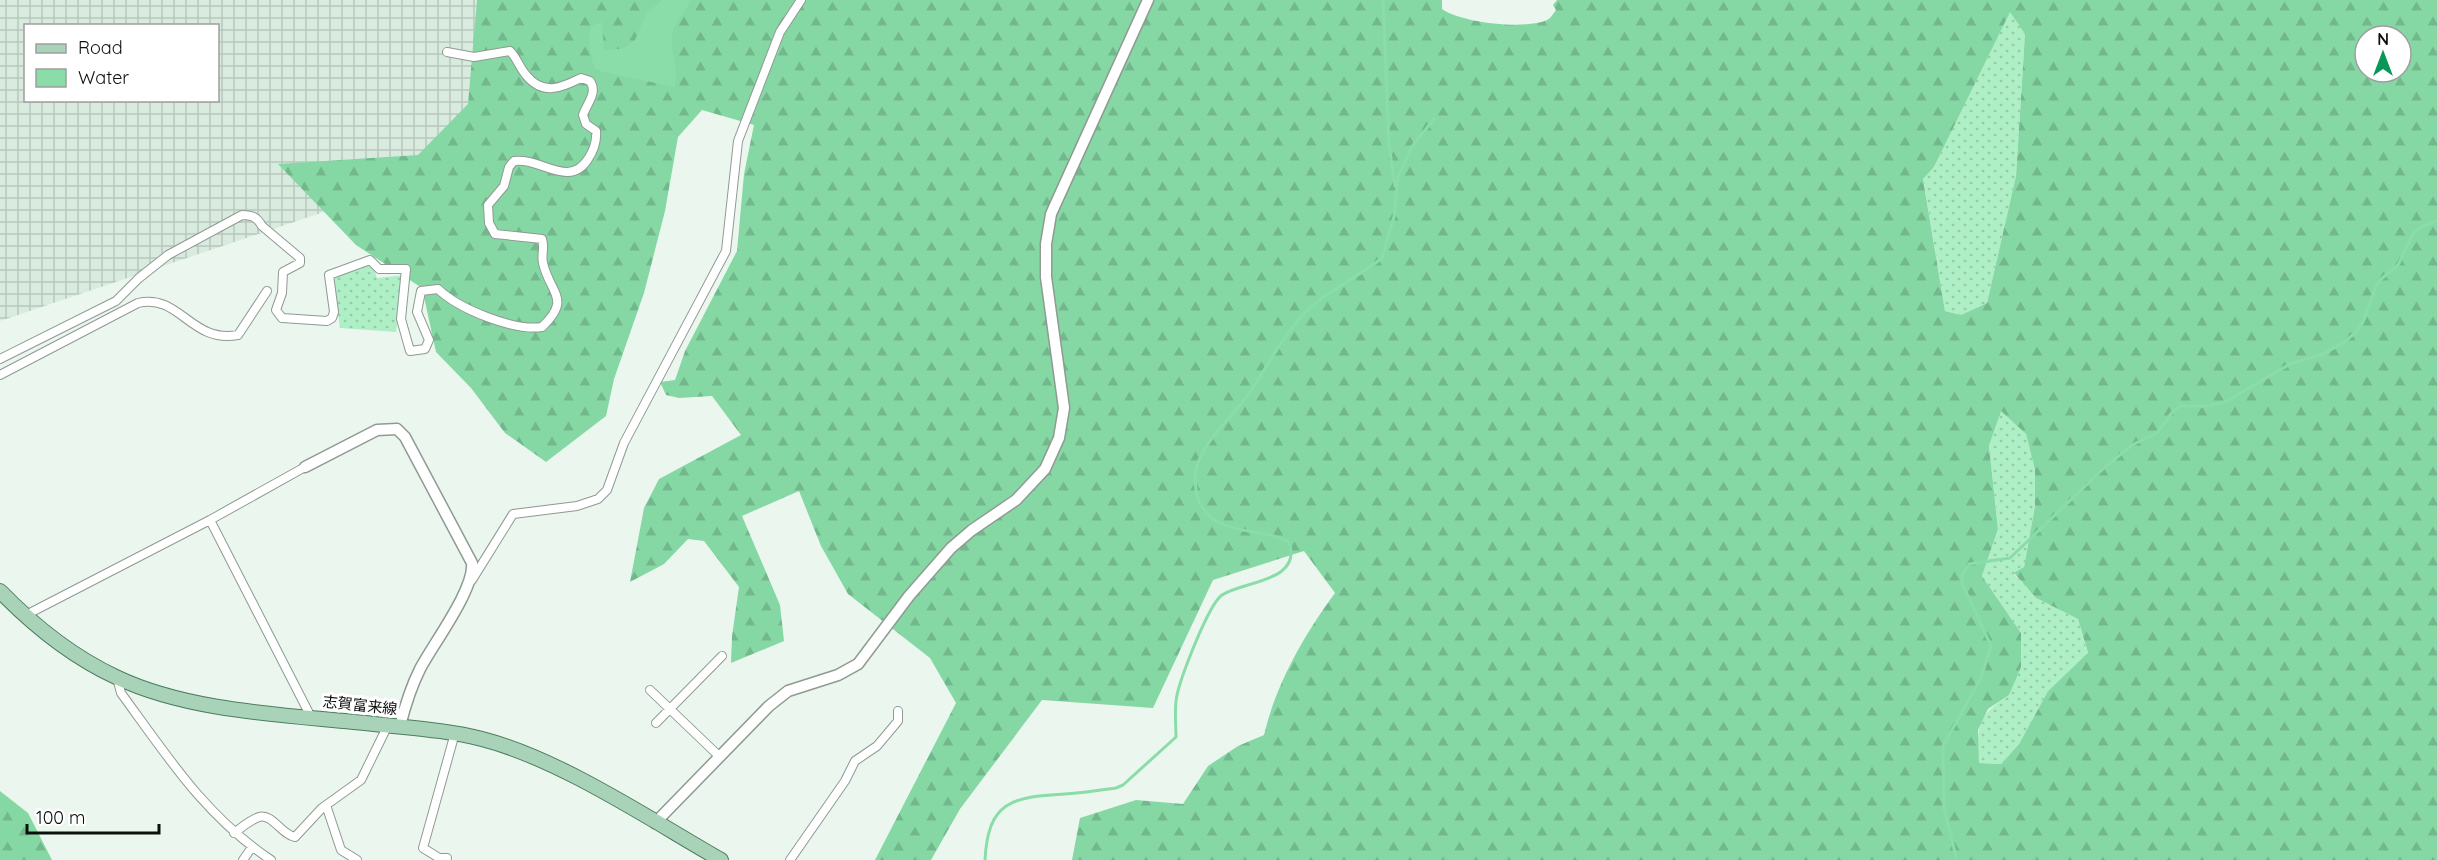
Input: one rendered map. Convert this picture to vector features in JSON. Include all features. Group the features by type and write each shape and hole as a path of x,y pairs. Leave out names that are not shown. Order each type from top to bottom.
{"main road":[{"name":"志賀富来線","path":"0,591 24,616 69,652 117,678 167,695 206,703 455,733 501,745 532,757 588,786 721,860"}],"street":[{"path":"234,833 260,817 268,817 287,836 295,837 326,805 361,780 394,726 420,669 470,582 513,514 577,506 598,499 607,490 624,443 726,251 738,141 780,32 801,0"},
{"path":"655,823 769,706 788,691 838,675 858,664 909,596 951,548 972,530 1016,500 1045,469 1059,438 1064,408 1046,277 1047,237 1051,214 1148,0"},
{"path":"0,359 116,301 139,278 168,255 242,215 250,215 258,219 262,226 300,258 300,263 287,268 281,276 282,293 276,310 282,318 327,321 332,318 334,312 330,275 370,260 380,269 406,269 401,319 410,351 425,349 429,340 417,312 421,291 428,289 438,289 450,300 516,326 528,329 542,327 557,309 559,300 542,260 545,247 542,239 495,234 489,223 488,204 504,186 509,167 514,162 527,161 549,170 567,173 584,165 593,151 596,137 596,132 586,124 583,114 592,95 593,86 590,81 581,78 567,87 540,86 526,75 510,51 474,57 447,52"},
{"path":"0,375 138,303 151,300 161,302 208,334 218,337 238,335 267,291"},
{"path":"24,616 210,520 305,467 377,430 389,427 402,432 470,558 473,568 470,582"},
{"path":"210,520 311,717"},
{"path":"656,723 722,656"},
{"path":"117,678 121,693 187,784 216,817 271,860"},
{"path":"650,690 720,757"},
{"path":"790,860 845,782 855,761 877,746 898,721 898,711"},
{"path":"447,858 439,858 423,849 455,733"},
{"path":"326,805 328,819 341,849 357,860"},
{"path":"243,860 252,847"}],"shaded area":[{"path":"0,0 511,0 481,159 0,321"},
{"path":"2010,11 2025,34 2016,176 1987,303 1961,315 1945,311 1923,178 1934,167"},
{"path":"372,264 377,278 405,275 396,332 340,328 333,278"},
{"path":"2001,410 2026,434 2035,470 2035,506 2024,567 2014,574 2036,598 2078,619 2088,654 2048,691 2019,744 2001,764 1979,763 1978,739 1984,716 2009,695 2021,633 1982,576 1998,529 1989,446"}],"green space":[{"path":"477,0 1442,0 1442,9 1451,14 1493,24 1509,25 1547,20 1556,10 1553,5 1557,0 2437,0 2437,860 1072,860 1080,818 1136,800 1183,804 1208,766 1238,746 1264,735 1276,697 1292,661 1335,593 1304,551 1213,580 1153,708 1042,700 960,809 931,860 875,860 956,703 930,658 848,594 821,546 799,491 742,516 780,605 784,641 731,663 732,636 739,587 704,541 688,539 664,564 630,582 644,508 659,479 741,435 712,396 679,398 666,395 660,382 675,380 685,351 737,251 744,174 754,125 702,110 678,137 665,211 644,293 614,379 606,416 546,462 505,433 471,388 436,352 422,288 356,245 278,164 418,155 468,104","holes":["2010,12 2025,34 2016,176 1987,303 1961,315 1945,311 1923,179 1934,167","2001,411 2026,434 2035,470 2035,506 2024,567 2014,573 2036,598 2078,619 2088,653 2048,691 2019,744 2001,764 1979,763 1978,730 1988,709 2009,695 2021,667 2021,633 1982,576 1998,529 1989,446"]},
{"path":"0,791 28,813 52,860 0,860"}],"water":[{"path":"662,0 690,0 673,32 672,45 676,69 674,87 596,70 589,49 591,26 602,22 604,51 624,48 635,40 646,14"}],"waterway":[{"path":"1383,0 1389,145 1395,186"},
{"path":"985,860 991,825 1006,806 1031,797 1116,788 1123,785 1176,737 1177,695 1189,658 1216,601 1231,590 1279,573 1287,565 1291,555 1289,542 1279,537 1231,527 1210,517 1202,507 1196,492 1196,468 1208,443 1245,398 1296,323 1322,298 1382,258 1394,217 1398,177 1411,148 1434,119"},
{"path":"1957,860 1944,809 1943,746 1981,678 1991,646 1962,583 1962,575 1969,564 2010,558 2104,468 2132,445 2157,433 2174,410 2181,406 2207,406 2225,402 2290,364 2323,354 2343,343 2363,322 2380,280 2398,265 2413,234 2421,227 2437,221"}]}
